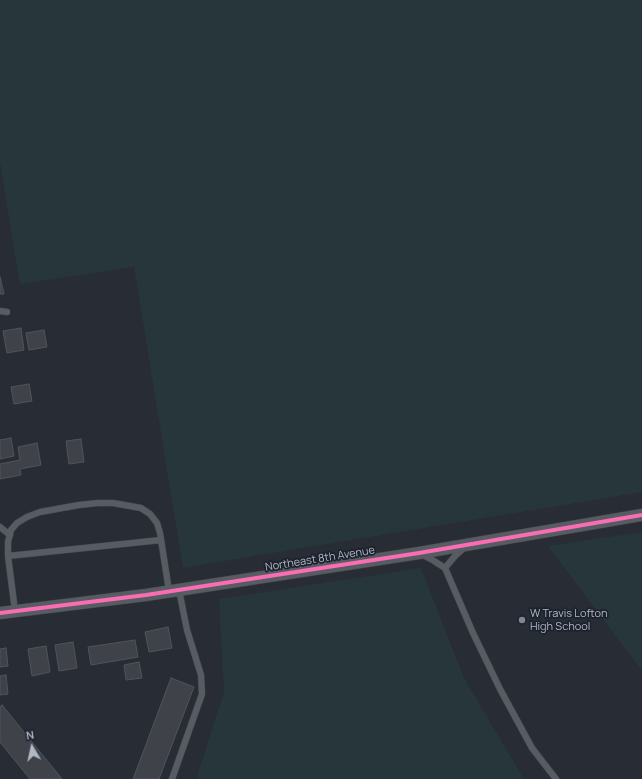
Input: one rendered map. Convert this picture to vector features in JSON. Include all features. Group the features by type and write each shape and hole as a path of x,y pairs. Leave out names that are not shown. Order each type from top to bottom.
{"street":[{"name":"Northeast 8th Avenue","path":"0,613 174,591 419,553 642,515"}],"lane":[{"path":"0,311 7,312"},
{"path":"15,611 8,556 8,542 11,530 17,523 34,514 58,508 98,503 113,503 141,508 150,514 157,523 174,591 201,675 202,694 172,779"},
{"path":"0,527 10,535"},
{"path":"8,556 161,540"},
{"path":"445,568 467,545"},
{"path":"419,553 445,568 473,633 500,689 532,748 556,779"}],"shaded area":[{"path":"0,0 642,0 642,492 183,568 134,267 20,284 0,163"},
{"path":"642,532 642,671 548,546"},
{"path":"421,568 464,678 524,779 199,779 198,773 224,692 219,599"}],"building":[{"path":"0,277 4,294 0,294"},
{"path":"21,328 24,350 7,353 3,331"},
{"path":"44,330 47,347 29,350 26,333"},
{"path":"29,384 32,401 14,404 11,387"},
{"path":"11,438 14,456 0,459 0,440"},
{"path":"81,439 84,462 69,464 66,441"},
{"path":"37,443 41,465 20,469 21,475 0,479 0,464 20,460 18,447"},
{"path":"168,627 172,648 149,652 145,632"},
{"path":"135,640 138,657 91,665 88,647"},
{"path":"73,642 77,668 59,671 55,645"},
{"path":"46,646 50,672 32,676 28,649"},
{"path":"6,648 8,666 0,667 0,649"},
{"path":"139,662 142,678 126,680 124,665"},
{"path":"6,675 8,694 0,695 0,676"},
{"path":"171,678 194,687 159,779 133,779"},
{"path":"2,705 62,779 30,779 0,742 0,707"}],"cycle path":[{"path":"0,613 146,595 419,553 642,515"}],"place":[{"name":"W Travis Lofton High School","path":"522,620"}]}
